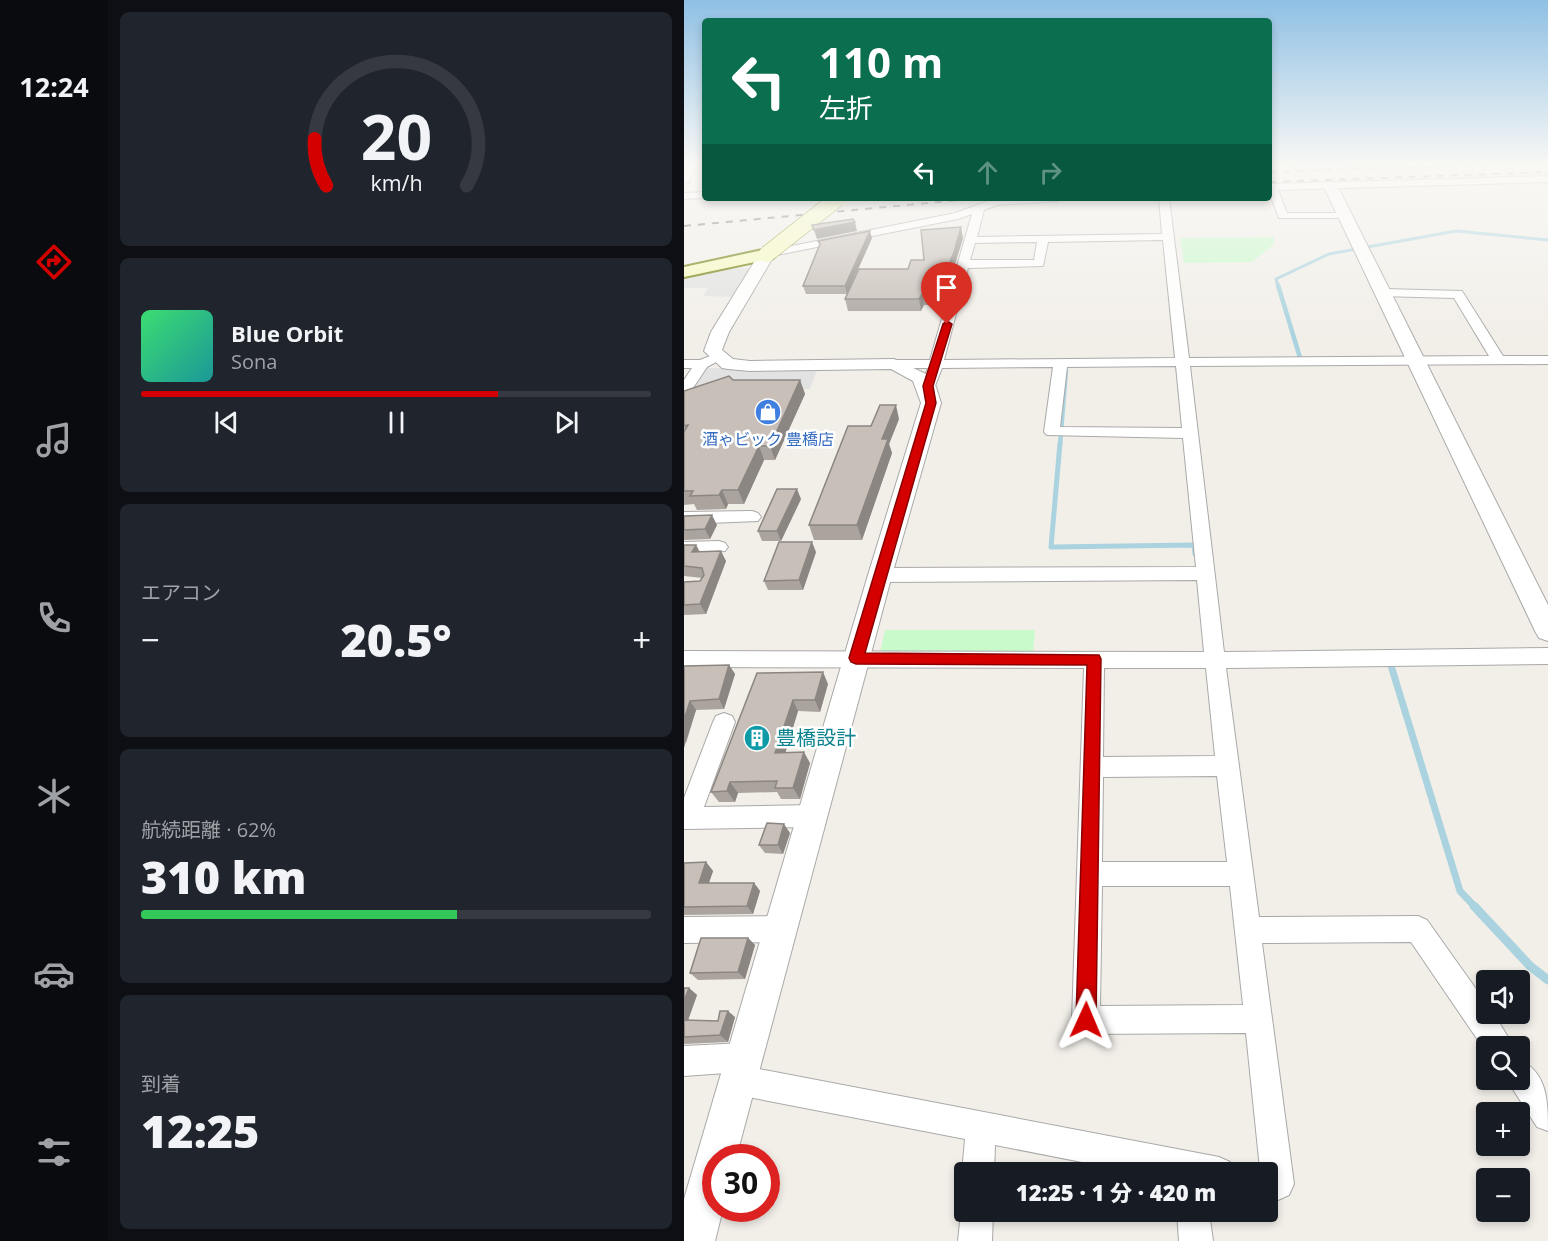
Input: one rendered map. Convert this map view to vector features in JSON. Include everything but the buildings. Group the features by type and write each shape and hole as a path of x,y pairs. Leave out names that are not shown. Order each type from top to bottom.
{"main road":[{"path":"684,272 767,254 810,221"}],"street":[{"path":"684,391 711,360 720,332 767,254 933,221"},
{"path":"720,1144 856,658 931,403 932,375 975,221"},
{"path":"1166,221 1215,660 1275,1162"},
{"path":"1348,221 1548,632"},
{"path":"970,240 1168,237"},
{"path":"964,264 1039,264 1043,239"},
{"path":"1384,293 1458,294 1498,360"},
{"path":"684,364 711,360 750,366 894,364 914,373 932,375 1060,363 1548,360"},
{"path":"1060,363 1052,432 1190,433"},
{"path":"684,518 752,517"},
{"path":"684,548 719,547"},
{"path":"880,575 1206,573"},
{"path":"684,659 1215,660 1548,656"},
{"path":"1094,659 1086,1020 1258,1019"},
{"path":"724,722 686,818 812,816"},
{"path":"1092,767 1228,766"},
{"path":"1089,874 1241,874"},
{"path":"684,930 780,929"},
{"path":"1248,930 1418,929 1492,1036"},
{"path":"684,1061 741,1069 981,1127 1150,1162"},
{"path":"1530,1090 1548,1116"},
{"path":"979,1162 981,1127"},
{"path":"693,1241 702,1209"},
{"path":"975,1241 976,1222"},
{"path":"1194,1222 1196,1241"}],"green space":[{"path":"1274,237 1274,244 1252,262 1184,263 1180,238"},
{"path":"885,630 1035,630 1033,652 880,653"}],"shaded area":[{"path":"751,268 734,297 703,296 708,288 684,288 684,275 719,269"},
{"path":"703,368 817,370 810,389 748,392 690,389"}],"waterway":[{"path":"1278,287 1276,279 1329,254 1456,231 1548,240"},
{"path":"1278,285 1301,361"},
{"path":"1060,445 1066,370"},
{"path":"1060,443 1051,547 1194,545 1195,554"},
{"path":"1389,659 1460,891 1476,908"},
{"path":"1474,906 1530,966 1548,980"}],"railway":[{"path":"684,226 738,221"}],"place":[{"name":"酒ゃビック 豊橋店","path":"768,412"},
{"name":"豊橋設計","path":"757,738"}],"route":[{"path":"947,324 928,386 931,403 925,426 856,658 1094,659 1086,1020"}]}
